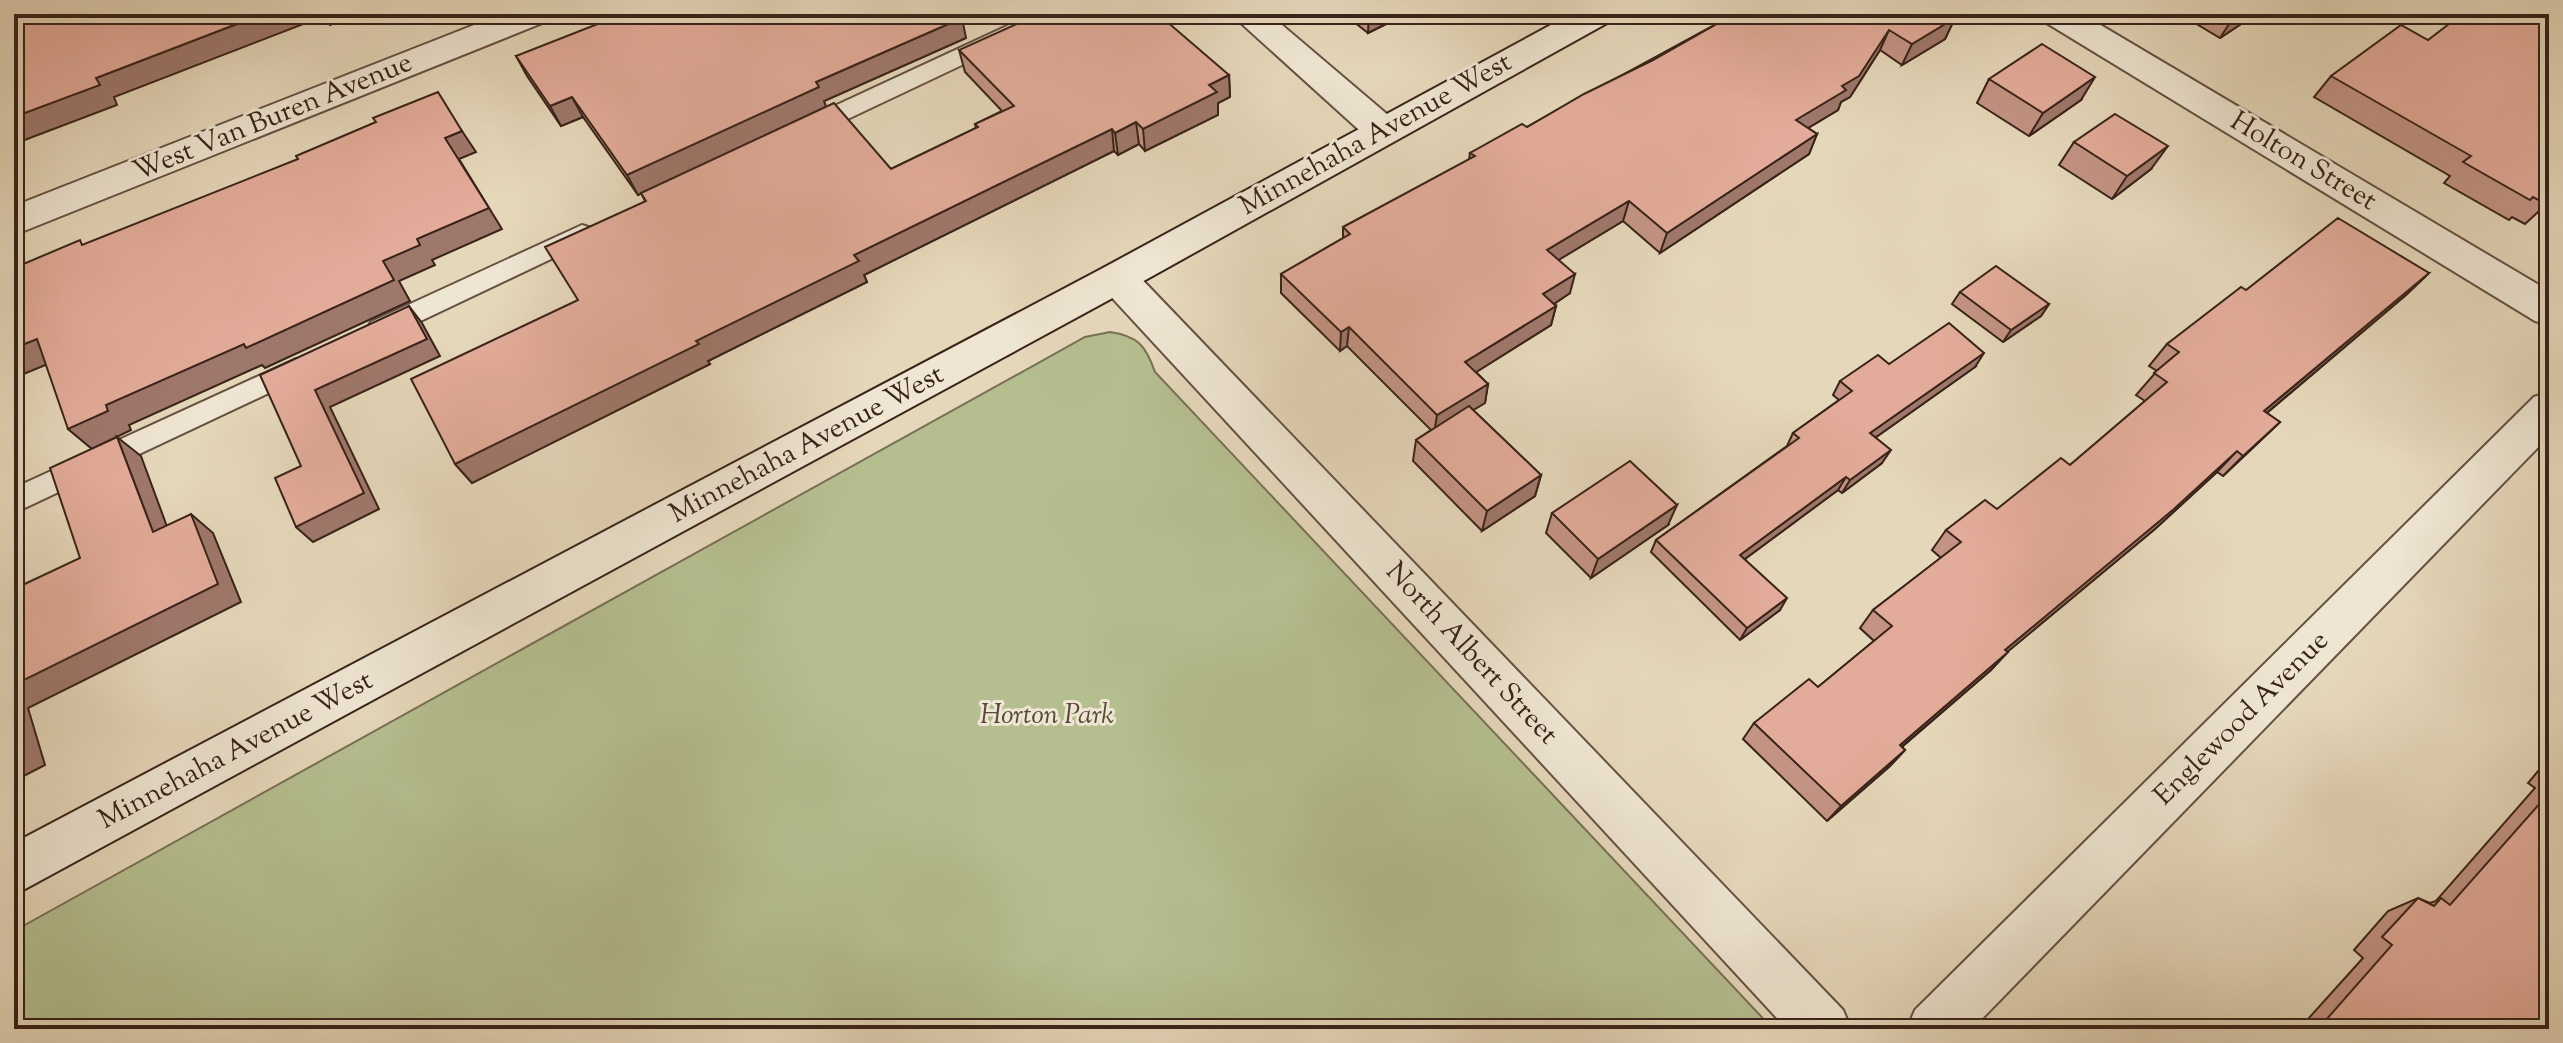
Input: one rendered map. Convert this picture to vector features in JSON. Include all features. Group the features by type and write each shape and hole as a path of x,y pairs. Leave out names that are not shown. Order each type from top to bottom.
{"street":[{"name":"West Van Buren Avenue","path":"14,221 533,14"},
{"path":"1248,14 1382,130"},
{"name":"Minnehaha Avenue West","path":"14,870 1117,278 1597,14"},
{"name":"Holton Street","path":"2057,14 2549,310"},
{"name":"North Albert Street","path":"1117,278 1824,1029"},
{"name":"Englewood Avenue","path":"1934,1029 2549,409"}],"lane":[{"path":"792,136 1051,14"},
{"path":"360,339 605,224"},
{"path":"14,501 317,359"}],"green space":[{"name":"Horton Park","path":"1110,332 1128,336 1140,344 1155,372 1773,1029 14,1029 14,931 1085,337"}],"building":[{"path":"14,14 263,14 96,78 100,85 14,117"},
{"path":"623,14 958,14 962,18 816,82 819,87 627,175 572,97 550,106 516,56"},
{"path":"1039,14 1158,14 1229,75 1209,85 1217,92 1143,129 1136,122 1115,133 1112,129 854,255 859,261 455,464 411,379 578,300 545,247 646,201 641,193 834,103 891,169 1014,106 959,50"},
{"path":"1724,14 1949,14 1955,18 1912,44 1889,30 1859,76 1842,86 1846,90 1796,120 1817,134 1667,233 1629,201 1547,250 1575,274 1543,294 1556,306 1465,362 1488,384 1437,415 1349,327 1341,332 1281,274 1350,234 1343,227 1475,156 1470,153 1522,124 1527,127 1729,17"},
{"path":"2462,14 2534,14 2549,22 2549,201 2546,204 2533,197 2530,200 2463,162 2471,156 2331,76 2401,25 2428,40"},
{"path":"2042,44 2095,77 2043,113 1989,79"},
{"path":"438,92 462,131 445,138 489,208 417,239 420,245 383,261 394,280 246,348 244,344 106,405 108,411 68,429 37,339 14,348 14,268 80,240 82,245 298,159 296,156 376,122 373,118"},
{"path":"2115,114 2168,146 2127,176 2074,142"},
{"path":"2338,218 2429,273 2264,411 2280,422 2243,456 2237,451 2174,509 2005,650 2008,652 1900,745 1905,750 1841,806 1754,723 1809,679 1818,687 1892,626 1873,610 1961,542 1946,530 1985,500 1997,509 2061,458 2070,465 2167,382 2154,373 2179,352 2167,344 2241,287 2246,290"},
{"path":"1996,266 2049,304 2011,330 1960,292"},
{"path":"409,306 427,339 315,390 364,493 296,527 275,478 301,466 260,375"},
{"path":"1949,323 1984,353 1870,433 1891,450 1850,480 1846,477 1740,555 1787,598 1747,628 1656,540 1799,438 1793,433 1852,391 1840,381 1878,355 1889,364"},
{"path":"1469,406 1541,475 1487,511 1416,440"},
{"path":"117,437 153,532 191,514 218,584 14,685 14,589 80,558 50,468"},
{"path":"1630,461 1677,505 1598,559 1552,513"},
{"path":"2549,793 2549,1029 2318,1029 2392,945 2382,937 2418,898 2434,906 2441,898 2450,905"}]}
